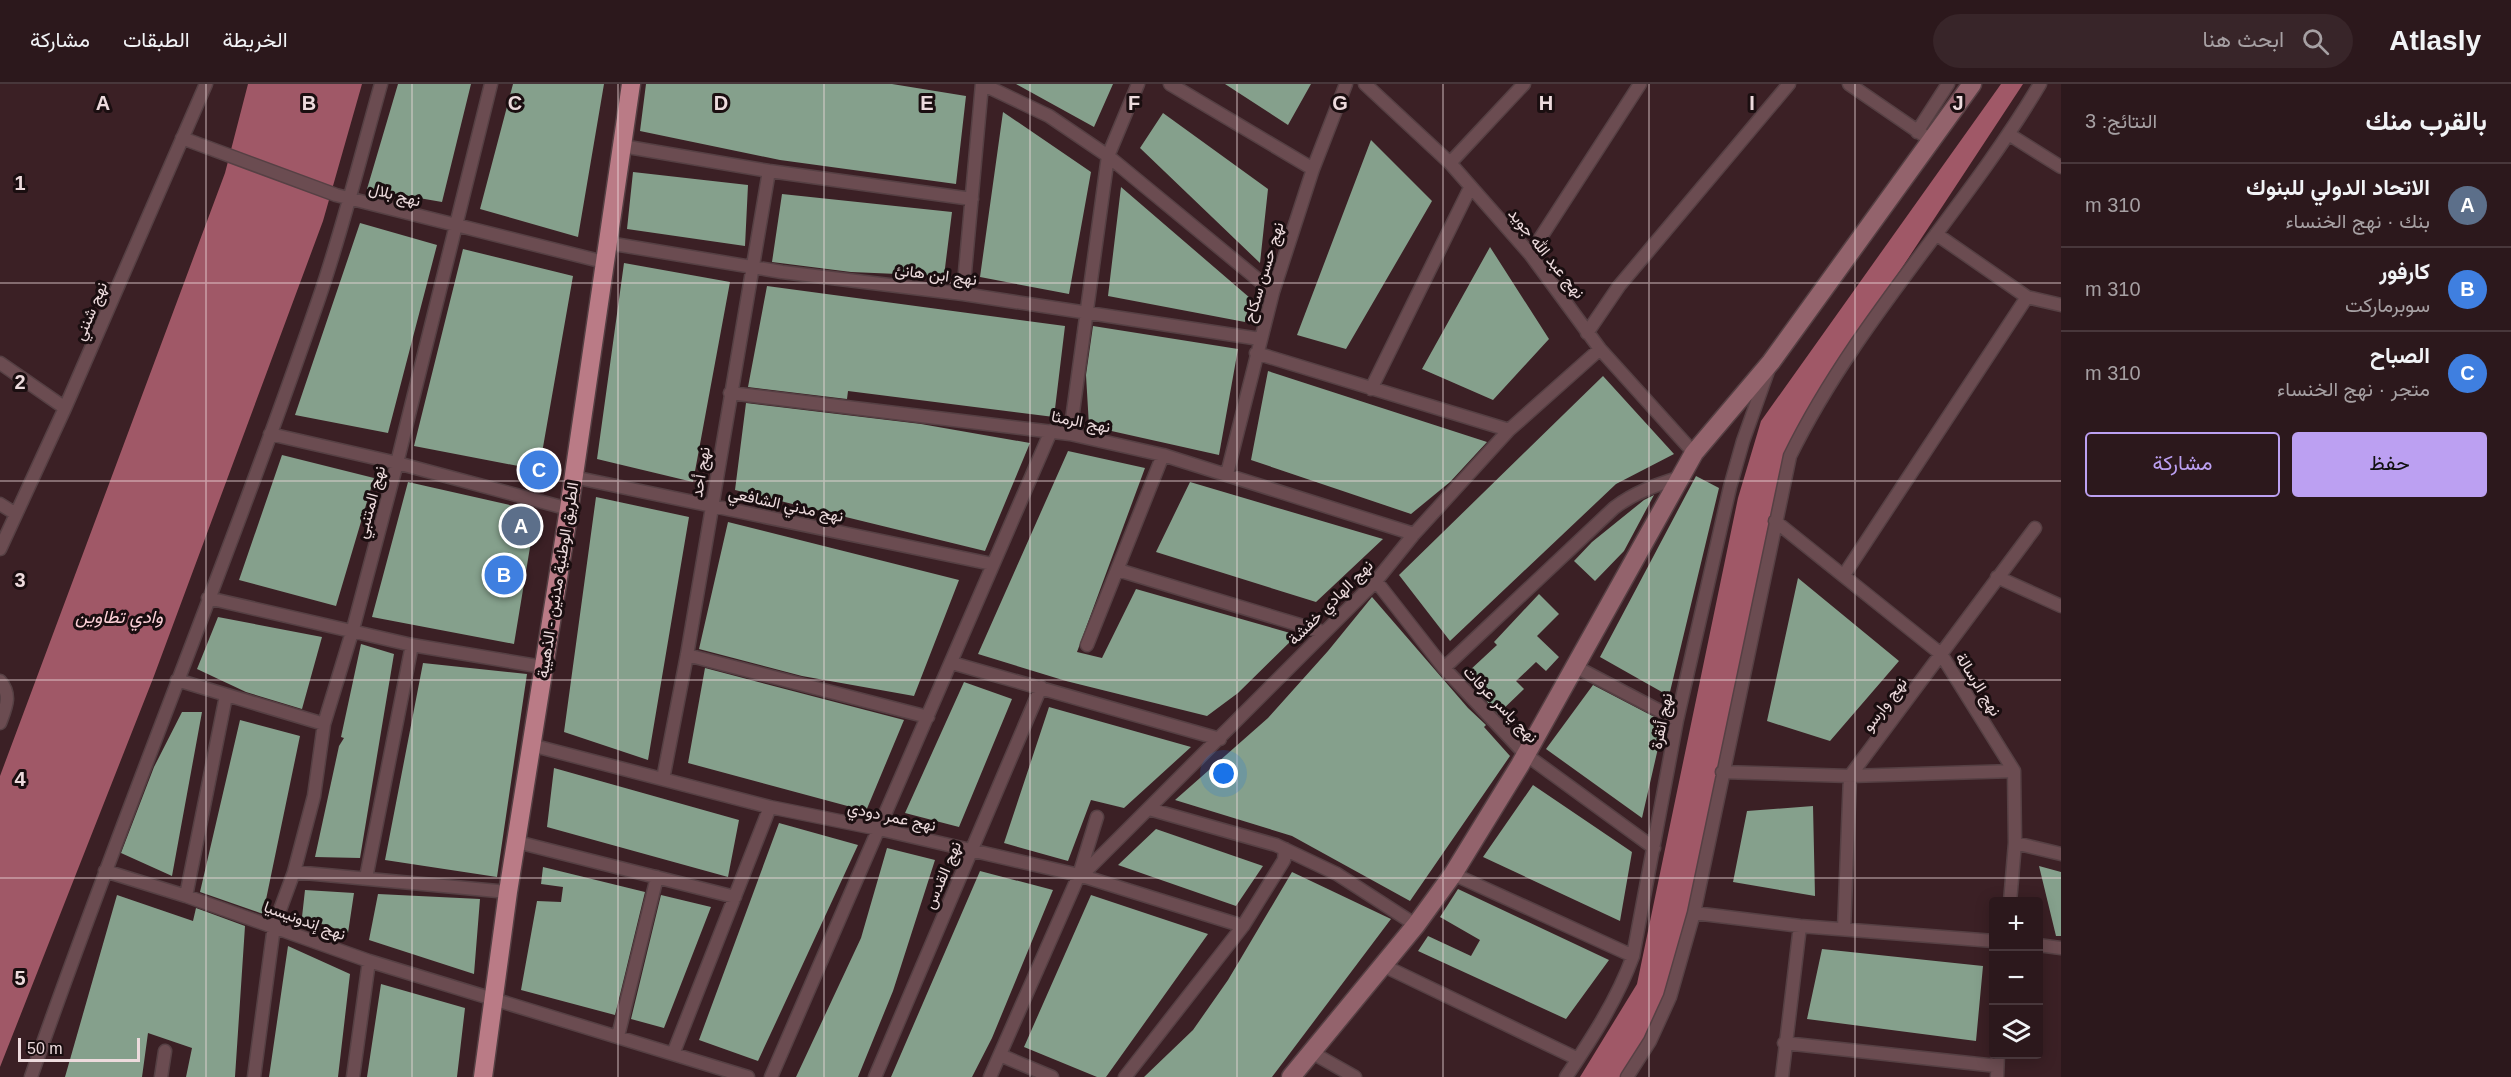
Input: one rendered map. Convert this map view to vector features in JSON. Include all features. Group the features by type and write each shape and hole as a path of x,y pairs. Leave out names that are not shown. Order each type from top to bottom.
{"main road":[{"name":"الطريق الوطنية مدنين - الذهيبة","path":"483,1077 508,892 518,842 531,745 569,509 631,84"},
{"path":"1291,1077 1416,925 1454,874 1520,765 1695,453 1772,362 1924,136 1972,84"}],"street":[{"name":"نهج شنني","path":"0,549 65,408 206,84"},
{"path":"31,1077 105,871 320,295 381,84"},
{"name":"نهج المتنبي","path":"254,1077 274,926 294,872 314,796 324,724 353,629 397,463 490,84"},
{"path":"963,294 982,84 1049,116 1108,156 1273,292"},
{"path":"1070,434 1108,156 1138,84"},
{"path":"1170,84 1313,169"},
{"name":"نهج حسن سكاح","path":"1227,474 1273,292 1313,169 1346,84"},
{"name":"نهج عبد الله جويد","path":"1365,84 1450,163 1530,254 1570,305 1600,349 1695,453"},
{"path":"1450,163 1524,84"},
{"path":"1530,254 1640,84"},
{"path":"1587,333 1619,286 1789,84"},
{"path":"1849,84 1924,136 1948,84"},
{"path":"1627,1077 1650,1041 1670,997 1695,913 1722,772 1790,456 1816,405 1936,234 2010,135 2040,84"},
{"path":"2010,135 2061,167"},
{"name":"نهج بلال","path":"182,138 348,199 604,262"},
{"path":"622,146 770,171 972,199"},
{"name":"نهج أحد","path":"663,779 687,655 751,266 770,171"},
{"path":"1371,388 1470,188"},
{"path":"1936,234 2027,297 2061,305"},
{"name":"نهج ابن هانئ","path":"608,243 751,266 1086,311 1260,339"},
{"path":"1844,575 2027,297"},
{"name":"نهج الهادي خفشة","path":"990,1077 1080,876 1220,740 1323,632 1376,581 1414,534 1509,430 1600,349"},
{"path":"1256,353 1509,430"},
{"name":"نهج أنقرة","path":"1566,1077 1605,1018 1633,956 1677,720 1743,441 1772,362"},
{"path":"0,363 65,408"},
{"name":"نهج الرمثا","path":"730,393 1070,434 1163,455 1414,534"},
{"path":"771,1077 1051,431"},
{"path":"270,434 397,463 569,509"},
{"path":"1087,645 1163,455"},
{"name":"نهج مدني الشافعي","path":"573,477 992,564"},
{"path":"1444,668 1614,508 1630,496 1651,486 1681,477"},
{"path":"0,504 16,514"},
{"name":"نهج الرسالة","path":"1775,521 1941,654 2014,771"},
{"name":"نهج وارسو","path":"1850,776 2035,528"},
{"path":"1118,570 1323,632"},
{"path":"1997,577 2061,606"},
{"name":"نهج ياسر عرفات","path":"1376,581 1444,668 1525,754 1654,848"},
{"path":"208,598 353,629 412,645 543,667"},
{"path":"366,878 412,645"},
{"path":"687,655 928,717"},
{"path":"952,663 1220,740"},
{"path":"1576,667 1677,720"},
{"path":"177,680 324,724"},
{"path":"0,681 7,691 8,702 0,723"},
{"name":"نهج القدس","path":"875,1077 1041,687"},
{"path":"186,896 226,696"},
{"name":"نهج عمر دودي","path":"531,745 770,807 879,829 1080,876 1243,926"},
{"path":"1722,772 1850,776 2014,771 2014,843 2010,897"},
{"path":"1844,929 1850,776"},
{"path":"673,1054 770,807"},
{"path":"1149,809 1285,849 1337,874 1416,925"},
{"path":"1080,876 1096,817"},
{"path":"518,842 735,897"},
{"path":"2014,843 2061,854"},
{"path":"1125,1077 1243,926 1284,860 1285,849"},
{"name":"نهج إندونيسيا","path":"105,871 186,896 369,961 748,1077"},
{"path":"294,872 508,892"},
{"path":"1454,874 1633,956"},
{"path":"618,1036 657,877"},
{"path":"1695,913 1800,926 1989,940"},
{"path":"1782,1077 1784,1043 1800,926"},
{"path":"2043,946 2061,948"},
{"path":"353,1077 369,961"},
{"path":"1382,965 1578,1059"},
{"path":"1784,1043 1997,1066"},
{"path":"161,1077 165,1051"},
{"path":"1311,1052 1355,1077"},
{"path":"1000,1055 1052,1077"}],"water":[{"name":"وادي تطاوين","path":"248,84 362,84 323,221 154,676 0,1067 0,776 225,173"},
{"path":"2001,84 2023,84 1801,421 1787,451 1679,953 1655,1023 1620,1077 1580,1077 1637,984 1738,498 1761,421"}],"building":[{"path":"398,84 471,84 442,202 367,189"},
{"path":"513,84 604,84 578,237 480,209"},
{"path":"646,84 892,84 966,96 956,184 780,160 640,131"},
{"path":"1016,84 1113,84 1094,127"},
{"path":"1225,84 1311,84 1288,125"},
{"path":"1003,112 1091,172 1069,294 980,277"},
{"path":"1163,113 1268,189 1260,263 1140,148"},
{"path":"1371,140 1432,201 1346,349 1297,335"},
{"path":"633,172 748,185 745,246 627,229"},
{"path":"1121,187 1250,298 1245,322 1108,296"},
{"path":"782,194 952,212 944,276 851,272 772,262"},
{"path":"360,223 437,245 388,433 295,415"},
{"path":"1490,247 1549,339 1493,400 1422,369"},
{"path":"463,249 573,276 539,470 414,446"},
{"path":"624,263 730,282 693,482 597,459"},
{"path":"767,286 1065,326 1054,417 848,391 847,399 748,387"},
{"path":"1093,326 1238,349 1219,455 1089,426 1086,375"},
{"path":"1268,371 1487,442 1450,482 1411,514 1251,460"},
{"path":"1603,376 1674,454 1616,484 1450,641 1399,575"},
{"path":"746,403 921,424 1030,443 985,551 735,490"},
{"path":"1068,451 1145,468 1077,652 1102,658 1136,589 1297,635 1238,693 1207,716 1066,681 978,654"},
{"path":"282,455 374,478 336,606 239,580"},
{"path":"1696,476 1719,488 1669,696 1600,657"},
{"path":"408,482 536,511 514,644 372,617"},
{"path":"1190,482 1383,539 1316,602 1156,552"},
{"path":"1654,495 1624,551 1595,581 1574,561 1592,542 1644,500"},
{"path":"596,497 689,517 648,760 564,732"},
{"path":"728,522 959,580 914,696 802,676 699,649"},
{"path":"1798,578 1899,661 1830,741 1767,721"},
{"path":"1539,594 1559,614 1537,636 1559,657 1546,671 1536,662 1516,681 1524,689 1498,714 1482,696 1488,690 1469,671 1497,645 1494,642"},
{"path":"1372,597 1468,708 1486,725 1484,727 1510,756 1410,901 1292,836 1175,800 1268,718 1328,651"},
{"path":"218,617 322,637 302,709 246,692 197,669"},
{"path":"361,644 394,654 360,858 315,857 339,746 344,738 341,737"},
{"path":"423,663 527,674 497,877 385,860"},
{"path":"705,668 904,720 866,811 688,763"},
{"path":"964,682 1012,699 959,827 905,813"},
{"path":"1593,685 1664,722 1642,818 1546,749"},
{"path":"1049,707 1191,747 1124,808 1091,800 1068,861 1004,843"},
{"path":"182,712 202,712 172,876 121,853 154,767"},
{"path":"240,720 300,736 263,914 200,892"},
{"path":"554,768 739,820 728,877 547,827"},
{"path":"1533,785 1632,852 1620,921 1483,857"},
{"path":"1813,806 1815,896 1733,882 1747,811"},
{"path":"779,823 858,845 758,1061 699,1040"},
{"path":"1156,829 1263,866 1236,906 1118,865"},
{"path":"887,848 935,860 893,991 858,1077 796,1077 861,938"},
{"path":"2039,866 2061,872 2061,936 2056,936"},
{"path":"543,867 645,892 615,1015 521,990 537,901 561,902 563,887 541,884"},
{"path":"980,871 1053,890 992,1038 972,1077 891,1077"},
{"path":"1292,872 1391,919 1272,1077 1144,1077 1193,1030 1228,980"},
{"path":"1458,889 1609,960 1566,1019 1418,951 1428,936 1471,956 1480,940 1440,917"},
{"path":"305,890 354,893 348,933 302,917"},
{"path":"378,894 480,899 474,974 369,940"},
{"path":"117,895 193,921 196,908 245,926 235,1077 186,1077 192,1048 148,1033 142,1077 65,1077"},
{"path":"661,895 711,907 664,1028 631,1019"},
{"path":"1091,895 1208,934 1106,1077 1097,1077 1024,1047"},
{"path":"288,946 350,974 338,1077 269,1077"},
{"path":"1822,949 1983,966 1976,1041 1807,1019"},
{"path":"381,984 465,1008 457,1077 367,1077"}],"place":[{"name":"الصباح","path":"539,470"},
{"name":"الاتحاد الدولي للبنوك","path":"521,526"},
{"name":"كارفور","path":"504,575"}]}
